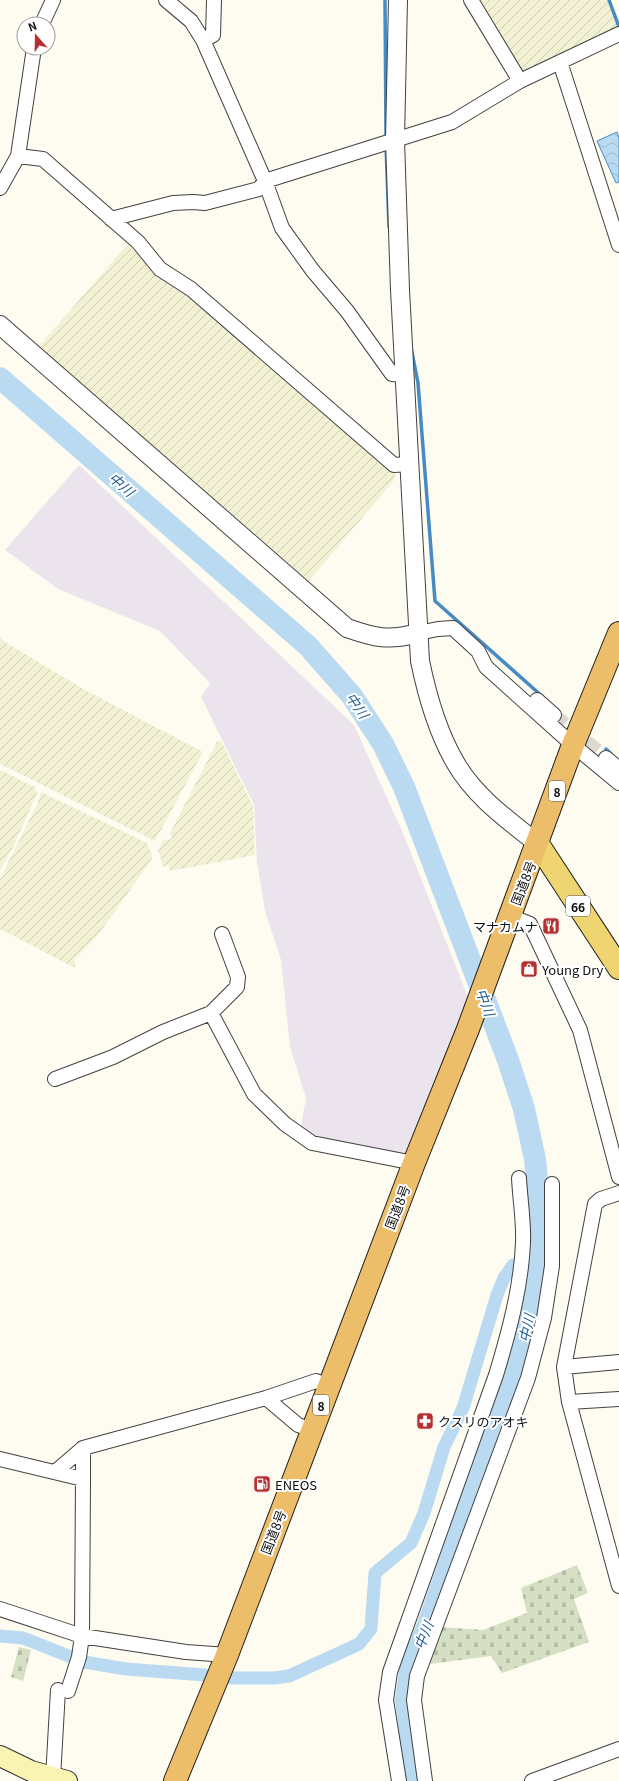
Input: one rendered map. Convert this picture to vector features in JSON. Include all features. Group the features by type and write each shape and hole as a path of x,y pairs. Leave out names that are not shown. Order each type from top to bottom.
{"highway":[{"name":"国道8号","path":"174,1781 227,1655 414,1163 468,1029 538,844 573,745 619,633"}],"main road":[{"name":"66","path":"538,844 619,968"},
{"path":"0,1756 31,1771 60,1780"}],"street":[{"path":"46,16 53,0"},
{"path":"166,0 191,21 203,40 265,181 282,228 312,271 347,311 392,374 406,375"},
{"path":"203,40 213,35 214,0"},
{"path":"398,0 395,140 409,464 420,660 427,692 455,762 493,807 538,844"},
{"path":"471,0 520,82"},
{"path":"111,218 173,203 205,203 259,189 265,181 452,122 520,82 619,34"},
{"path":"0,188 5,171 18,156 33,56"},
{"path":"560,62 619,245"},
{"path":"18,156 43,159 138,242 160,269 191,289 394,465 409,464"},
{"path":"0,325 62,381 347,628 372,637 393,639 418,632 453,628 554,715"},
{"path":"478,651 486,667 573,745 619,783"},
{"path":"606,758 619,769"},
{"path":"510,916 530,924 580,1030 619,1177"},
{"path":"55,1079 113,1057 163,1032 212,1013 237,987 238,977 222,934"},
{"path":"212,1013 254,1094 286,1124 312,1143 414,1163"},
{"path":"398,1781 386,1700 390,1672 496,1375 509,1330 519,1286 523,1241 519,1178"},
{"path":"425,1781 414,1700 417,1676 528,1378 544,1318 552,1266 552,1184"},
{"path":"619,1193 601,1199 595,1204 564,1367 569,1402 619,1586"},
{"path":"564,1367 619,1362"},
{"path":"55,1472 84,1448 266,1398 316,1381 329,1386"},
{"path":"266,1398 298,1425 312,1430"},
{"path":"569,1402 619,1399"},
{"path":"60,1780 63,1690 79,1659 82,1636 84,1448"},
{"path":"0,1459 83,1479"},
{"path":"0,1609 82,1636 186,1652 227,1655"},
{"path":"532,1781 619,1749"}],"shaded area":[{"path":"79,465 354,725 403,833 468,997 404,1159 337,1145 313,1135 301,1126 306,1098 290,1047 281,960 265,911 257,862 254,805 201,697 210,683 160,631 58,589 5,550"}],"green space":[{"path":"478,0 607,0 619,30 521,72"},
{"path":"128,244 157,275 175,286 190,298 395,473 394,480 309,581 39,346"},
{"path":"0,639 85,690 203,752 155,841 0,764"},
{"path":"221,741 253,806 255,855 170,871 168,865 163,867 158,850 163,840 172,839 170,833 217,742"},
{"path":"0,770 35,787 37,794 12,849 0,870"},
{"path":"41,792 147,843 152,854 152,859 98,935 74,960 76,966 73,967 0,929 0,879 38,802"},
{"path":"577,1565 588,1593 574,1599 589,1642 502,1673 491,1656 430,1664 440,1627 483,1630 527,1613 521,1588"},
{"path":"19,1647 31,1650 23,1681 11,1677"}],"water":[{"path":"617,132 619,138 619,182 616,183 597,141"}],"waterway":[{"path":"385,0 386,139"},
{"path":"609,0 619,27"},
{"path":"386,145 389,227"},
{"path":"411,347 418,383 435,601 543,697"},
{"name":"中川","path":"0,378 308,646 352,696 383,744 404,787 508,1060 524,1109 535,1159 539,1201 539,1267 535,1296 515,1376 474,1489 428,1625 411,1665 406,1700 416,1781"},
{"path":"606,749 612,755"},
{"path":"230,1678 275,1678 289,1676 359,1644 371,1629 375,1573 411,1543 424,1513 444,1447 463,1408 497,1295 504,1278 513,1265 517,1265"},
{"path":"529,1266 539,1267"},
{"path":"0,1636 23,1638 84,1662 126,1669 205,1675"}],"tunnel":[{"path":"554,715 606,758"}],"place":[{"name":"マナカムナ","path":"551,926"},
{"name":"Young Dry","path":"529,969"},
{"name":"クスリのアオキ","path":"425,1421"},
{"name":"ENEOS","path":"262,1484"}]}
